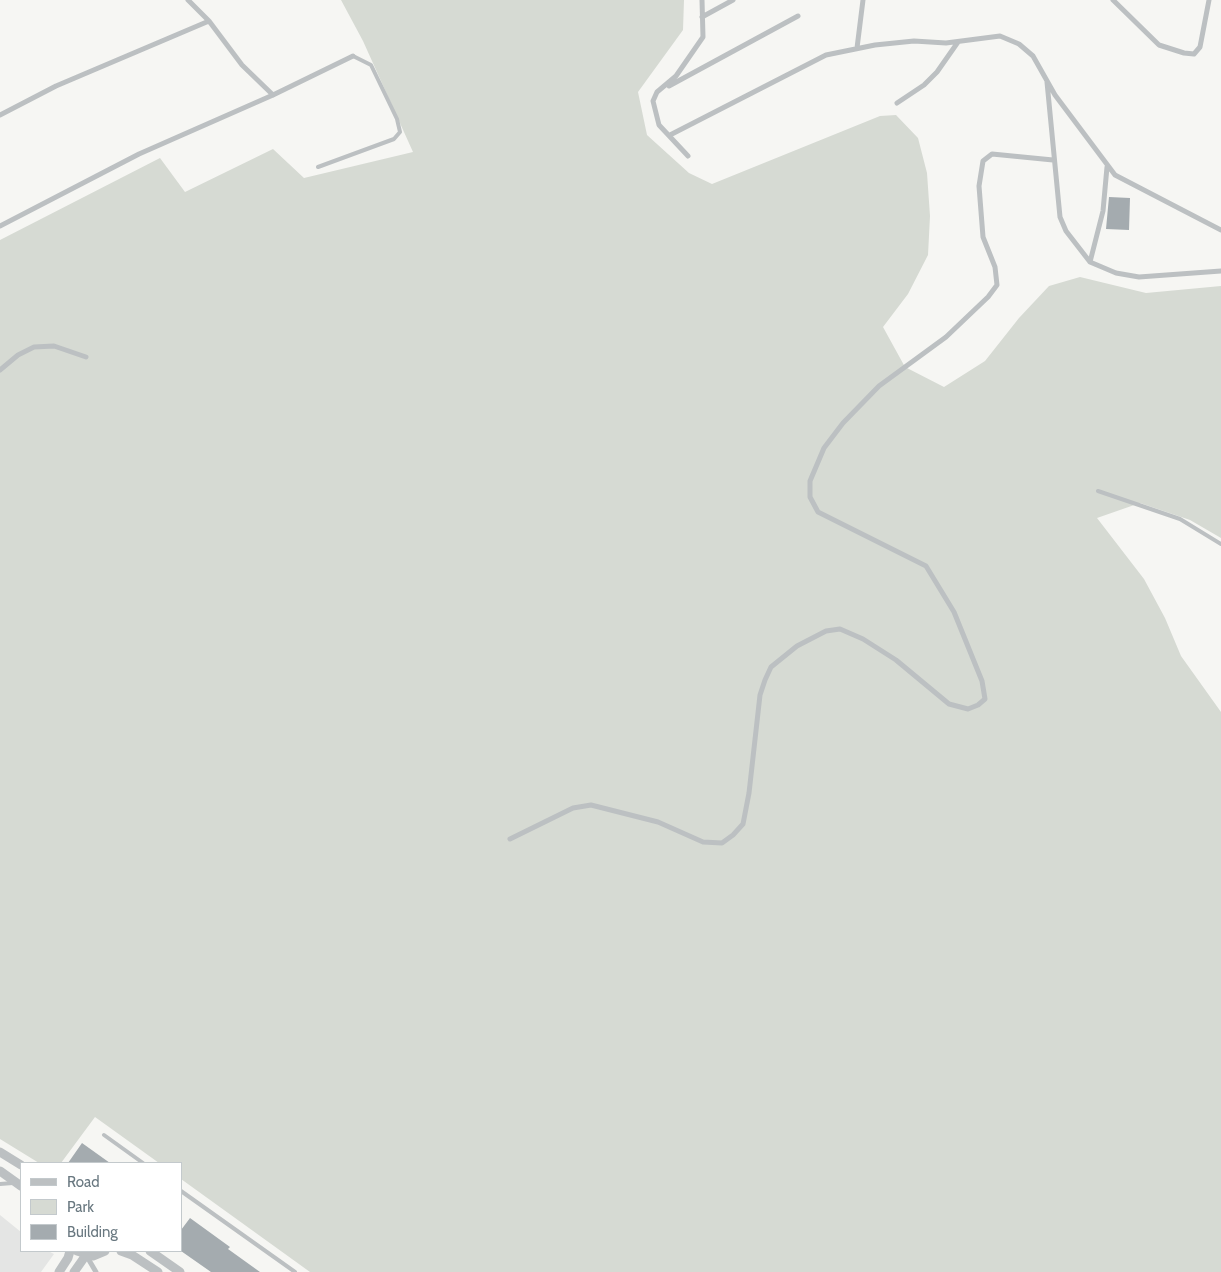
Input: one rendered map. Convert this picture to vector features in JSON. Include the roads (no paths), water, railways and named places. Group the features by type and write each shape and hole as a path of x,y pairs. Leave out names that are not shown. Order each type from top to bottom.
{"street":[{"path":"188,0 209,21 242,66 273,95"},
{"path":"688,156 659,125 653,100 657,92 676,76 703,37 702,0"},
{"path":"702,17 734,0"},
{"path":"857,48 864,0"},
{"path":"1113,0 1159,45 1184,53 1194,54 1200,47 1209,0"},
{"path":"657,92 798,16"},
{"path":"0,116 56,86 209,21"},
{"path":"670,135 826,55 857,48 914,41 958,42 1000,36 1019,44 1034,56 1047,79 1107,167 1124,181 1152,192 1221,230"},
{"path":"897,103 924,85 937,72 958,42"},
{"path":"0,226 139,154 273,95 353,56"},
{"path":"1047,79 1053,160 1060,217 1066,231 1090,262 1116,273 1139,277 1221,271"},
{"path":"510,840 573,808 591,805 658,822 703,842 722,843 734,835 743,824 749,794 760,695 771,667 797,646 826,632 840,629 863,639 896,660 949,704 968,709 978,705 984,699 982,681 954,612 926,566 818,512 810,497 810,481 824,448 843,423 879,386 946,337 988,298 997,285 995,267 983,237 979,186 983,161 992,154 1053,160"},
{"path":"1090,262 1103,211 1107,167"},
{"path":"0,370 18,355 34,346 54,346 86,357"},
{"path":"0,1152 20,1164"},
{"path":"0,1171 19,1185"},
{"path":"59,1272 70,1252"},
{"path":"79,1252 86,1255 103,1252"},
{"path":"125,1252 132,1254 158,1272"},
{"path":"151,1252 180,1272"},
{"path":"74,1272 86,1255"},
{"path":"86,1255 96,1272"}],"lane":[{"path":"318,167 394,139 400,132 397,119 371,65 353,56"},
{"path":"1098,491 1180,519 1221,544"},
{"path":"104,1135 142,1162"},
{"path":"0,1184 19,1185"},
{"path":"182,1191 295,1272"}]}
